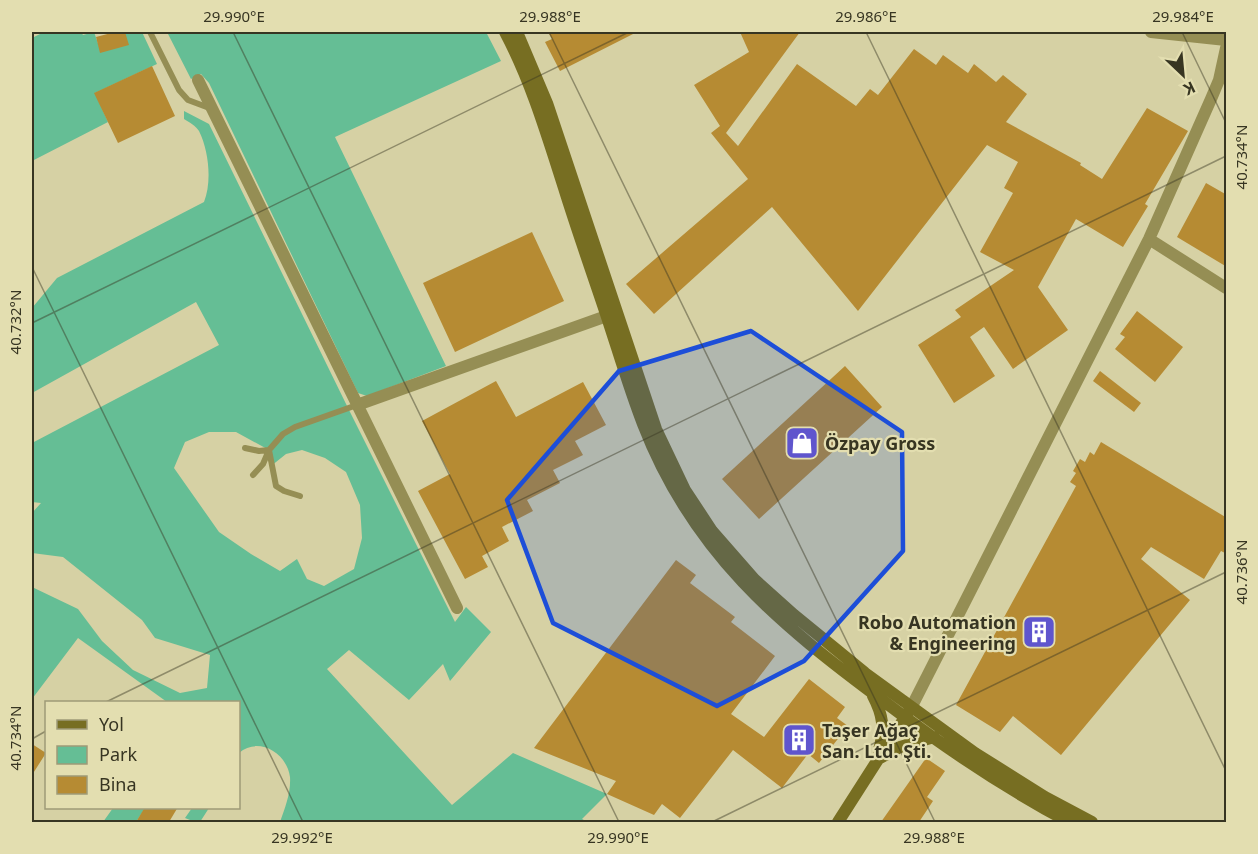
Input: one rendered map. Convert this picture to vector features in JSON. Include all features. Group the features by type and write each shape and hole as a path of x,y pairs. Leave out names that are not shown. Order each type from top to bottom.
{"main road":[{"path":"505,32 531,90 611,314 663,445 686,490 712,531 742,567 781,604 865,673 934,737 1040,807 1069,822"},
{"path":"517,32 543,93 654,452 672,489 696,527 739,579 784,622 821,655 870,692 1045,797 1092,822"},
{"path":"870,692 884,724 877,760"},
{"path":"838,822 908,713"},
{"path":"877,760 900,747 934,737"}],"street":[{"path":"1151,32 1227,40"},
{"path":"908,713 1149,239 1219,80 1227,48"},
{"path":"198,80 458,608"},
{"path":"1149,239 1227,288"},
{"path":"357,405 611,314"}],"lane":[{"path":"150,32 179,90 188,100 212,109"},
{"path":"253,475 263,464 269,450 283,434 295,427 357,405"},
{"path":"245,448 259,451 269,450"},
{"path":"269,450 276,486 300,496"}],"highlighted area":[{"path":"751,331 902,432 903,551 804,661 717,706 553,623 507,500 619,371"}],"green space":[{"path":"44,32 81,32 83,35 94,32 101,52 121,32 142,32 157,64 95,93 108,122 32,161 32,38"},
{"path":"167,32 486,32 501,61 335,137 446,366 367,396 358,393 209,83 201,74 191,79"},
{"path":"184,111 209,124 455,622 466,607 491,632 450,681 443,664 409,700 349,650 327,669 452,805 513,753 607,794 582,819 588,822 280,822 290,789 288,768 278,754 263,747 255,746 240,752 240,701 166,701 78,638 32,699 32,587 78,609 102,641 133,670 180,693 207,688 210,655 155,638 142,620 63,557 32,553 32,513 41,503 32,502 32,443 219,345 196,302 32,393 32,308 57,278 204,202 209,176 208,166 202,139 198,129 184,119","holes":["209,432 236,432 269,450 271,466 286,454 302,450 325,458 346,472 360,505 362,538 354,569 324,586 307,579 297,559 280,571 219,532 174,468 185,442"]},
{"path":"112,809 144,809 136,822 103,822"},
{"path":"191,809 208,809 200,822 185,818"}],"building":[{"path":"125,32 129,45 100,53 96,37"},
{"path":"548,32 637,32 560,71 545,42 552,39"},
{"path":"740,32 800,32 726,133 738,146 797,64 856,106 870,89 878,95 914,49 936,65 943,55 968,73 974,64 996,82 1003,75 1027,94 1006,122 1081,163 1080,165 1102,179 1147,108 1188,131 1145,204 1148,206 1123,247 1076,219 1038,287 1068,330 1013,369 984,327 970,337 995,376 954,403 918,345 961,317 955,310 1014,270 980,252 1013,193 1004,188 1018,162 987,145 858,311 772,207 654,314 626,284 748,179 711,133 720,126 694,85 749,52"},
{"path":"152,66 175,116 118,143 94,93"},
{"path":"1206,183 1227,195 1227,267 1177,237"},
{"path":"532,232 564,301 455,352 423,283"},
{"path":"1137,311 1183,347 1155,382 1115,349 1125,337 1120,334"},
{"name":"Özpay Gross","path":"845,366 882,407 759,519 722,479"},
{"path":"1100,371 1141,403 1134,412 1093,381"},
{"path":"496,381 516,417 583,382 606,425 575,441 583,455 553,470 560,483 527,500 533,511 502,527 509,541 482,556 488,567 465,579 418,491 450,474 422,421"},
{"path":"1101,442 1227,518 1227,554 1221,551 1204,579 1151,547 1141,559 1190,600 1061,755 1013,716 1000,732 956,705 1076,486 1070,482 1076,473 1073,471 1080,459 1085,462 1090,452 1094,455"},
{"path":"676,560 696,575 690,583 735,617 731,622 775,656 731,714 764,737 809,679 845,707 837,718 848,726 819,763 808,754 782,788 733,750 680,818 662,804 654,815 607,794 616,781 534,748"},
{"path":"32,744 45,755 32,775"},
{"path":"926,758 945,771 927,797 933,801 919,822 881,822"},
{"path":"144,809 177,809 169,822 136,822"}],"place":[{"name":"Özpay Gross","path":"802,443"},
{"name":"Robo Automation & Engineering","path":"1039,632"},
{"name":"Taşer Ağaç San. Ltd. Şti.","path":"799,740"}]}
